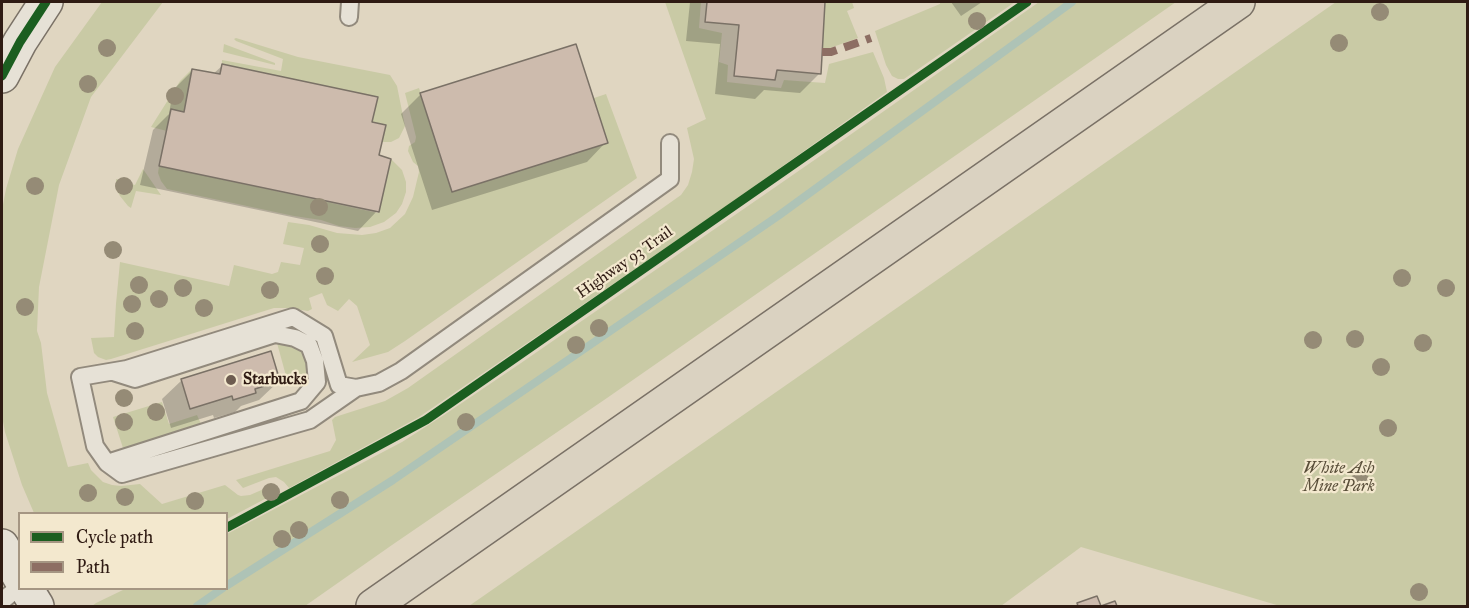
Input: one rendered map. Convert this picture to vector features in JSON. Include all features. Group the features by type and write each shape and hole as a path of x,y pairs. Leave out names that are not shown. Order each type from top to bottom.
{"highway":[{"path":"373,606 1238,2"}],"street":[{"path":"2,76 20,42 46,2"},
{"path":"2,546 18,574"},
{"path":"27,590 37,606"}],"lane":[{"path":"356,388 310,420 122,474 107,463 95,446 80,377 127,369 293,317 324,336 339,385 356,388 380,383 401,371 670,179 670,143"},
{"path":"107,463 301,401 317,382 315,361 309,345 295,338 275,334 135,379 112,371"},
{"path":"2,601 18,588"}],"green space":[{"path":"102,2 163,2 91,97 59,185 39,287 37,331 41,343 47,393 68,467 88,463 91,470 103,482 121,486 140,484 162,504 225,485 241,496 250,495 273,485 280,491 228,518 228,512 34,512 22,485 2,416 2,210 18,149 55,67"},
{"path":"665,2 701,2 699,28 722,33 719,62 728,65 727,82 781,88 784,80 825,83 829,64 873,52 887,92 708,219 419,417 289,488 276,477 243,488 236,480 330,451 336,440 332,420 335,417 385,401 408,388 681,195 688,185 694,159 687,128 706,119"},
{"path":"825,2 852,2 854,8 847,11 858,38 830,48 822,48"},
{"path":"940,2 1015,2 904,79 892,76 875,31 940,4"},
{"path":"1039,2 1176,2 305,606 92,606 123,590 228,590 228,533 402,442 521,363"},
{"name":"White Ash Mine Park","path":"1336,2 1467,2 1467,606 1280,606 1081,547 1001,606 469,606"},
{"path":"234,39 298,57 390,75 397,86 405,126 399,138 391,142 382,142 386,125 372,122 377,97 222,64 222,60 281,71 283,59 236,41"},
{"path":"224,44 275,63 275,65 223,52"},
{"path":"192,69 184,112 171,109 167,131 151,127 180,81"},
{"path":"419,88 452,191 594,98 606,94 637,178 388,352 352,362 370,345 357,306 349,299 338,311 327,305 322,293 309,298 312,309 308,311 274,308 111,359 106,360 94,353 91,338 114,337 120,262 229,286 234,265 272,274 278,272 281,262 300,265 304,248 283,244 288,222 337,233 362,235 390,228 405,214 413,197 419,172 418,166 413,162 408,151 416,137 405,93"},
{"path":"391,159 402,170 406,182 402,204 396,213 384,222 370,227 355,228 167,189 158,173 159,166 378,213"},
{"path":"143,169 161,195 136,191 131,208 116,189 116,179 135,185"},
{"path":"288,341 302,349 306,355 310,374 288,383 277,343"},
{"path":"162,402 169,424 197,415 201,424 123,448 113,417"}],"building":[{"path":"707,2 825,2 821,74 777,70 775,80 734,76 739,25 705,22"},
{"path":"576,44 608,143 452,192 420,93"},
{"path":"222,64 378,97 372,122 386,125 379,155 391,159 379,212 159,166 171,109 184,112 192,69 220,74"},
{"name":"Starbucks","path":"271,351 280,381 255,389 256,393 233,400 232,396 190,409 181,379"},
{"path":"1097,596 1101,606 1078,606 1077,603"},
{"path":"1115,601 1117,606 1101,606"}],"waterway":[{"path":"228,585 393,480 778,216 1072,2"},
{"path":"197,606 220,590"}],"marked path":[{"path":"822,52 831,52 871,38"}],"cycle path":[{"path":"2,76 20,42 46,2"},
{"name":"Highway 93 Trail","path":"228,527 426,420 1027,2"}],"place":[{"name":"Starbucks","path":"231,380"}]}
